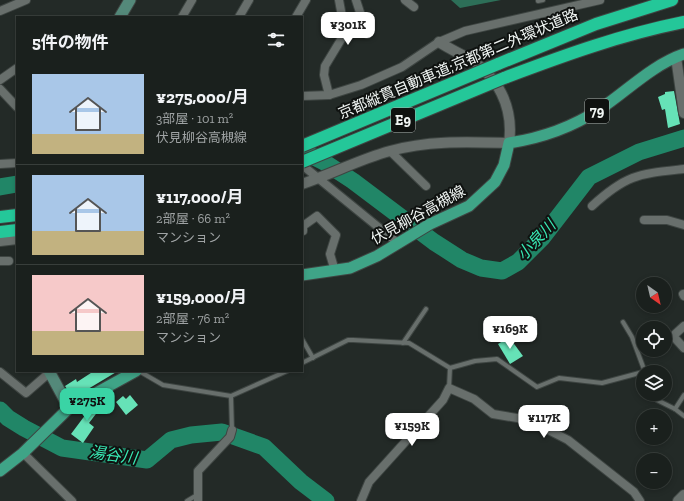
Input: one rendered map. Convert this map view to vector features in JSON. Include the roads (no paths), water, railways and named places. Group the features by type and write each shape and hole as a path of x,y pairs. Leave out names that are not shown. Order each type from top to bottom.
{"highway":[{"name":"京都縦貫自動車道;京都第二外環状道路","path":"303,146 596,24 672,0"},
{"name":"京都縦貫自動車道;京都第二外環状道路","path":"303,163 504,78 582,48 643,30 684,22"},
{"path":"0,217 16,215"},
{"path":"0,232 16,230"}],"main road":[{"path":"123,16 130,0"},
{"name":"79","path":"509,143 536,139 572,126 600,109 645,75 680,56"},
{"name":"伏見柳谷高槻線","path":"303,275 350,268 377,256 430,224 469,206 482,196 495,182 504,165 509,143"},
{"path":"49,372 70,408"},
{"path":"0,471 22,453 70,408 98,390 134,372"}],"street":[{"path":"183,16 192,0"},
{"path":"240,16 249,0"},
{"path":"297,16 306,0"},
{"path":"329,95 324,75 325,66 345,33 338,0"},
{"path":"356,0 367,34"},
{"path":"405,0 414,6"},
{"path":"303,95 329,95 361,86 402,67 439,42 465,31 598,0"},
{"path":"0,11 20,1"},
{"path":"303,184 390,151 445,142 509,143 510,117 508,105 500,89 487,72 466,57 452,51 439,42"},
{"path":"680,56 684,113"},
{"path":"0,80 16,69"},
{"path":"0,90 16,106"},
{"path":"390,151 426,186"},
{"path":"0,164 16,163"},
{"path":"303,164 400,243"},
{"path":"592,206 608,191 625,180 643,174 684,169"},
{"path":"303,231 303,226 317,216 336,235 330,254 335,271"},
{"path":"644,220 667,220 684,225"},
{"path":"0,240 16,239"},
{"path":"0,261 10,261"},
{"path":"684,326 673,336 684,348"},
{"path":"0,372 26,393 49,372"},
{"path":"361,501 369,482 443,400 449,388 474,399 493,414 529,420 568,440 634,492 640,501"},
{"path":"198,498 198,471 231,434"},
{"path":"22,453 72,501"},
{"path":"678,501 684,495"}],"lane":[{"path":"403,343 426,309"},
{"path":"623,322 632,337 642,365"},
{"path":"303,363 348,340 409,343 424,350 450,368"},
{"path":"303,342 313,358"},
{"path":"450,368 475,361 497,359 537,387 559,378 602,383 636,374"},
{"path":"449,388 450,368"},
{"path":"141,372 163,385 231,396 285,372"},
{"path":"675,409 684,395"},
{"path":"231,396 231,434"},
{"path":"659,401 675,409 684,416"},
{"path":"188,501 198,498"}],"waterway":[{"name":"小泉川","path":"303,152 324,162 353,181 434,242 462,260 481,268 502,271 518,262 542,238 589,177 639,152 684,138"},
{"name":"小泉川","path":"0,187 16,184"},
{"name":"湯谷川","path":"0,410 8,418 24,428 62,448 147,460 171,440 191,435 222,432 264,447 301,482 326,501"}]}
